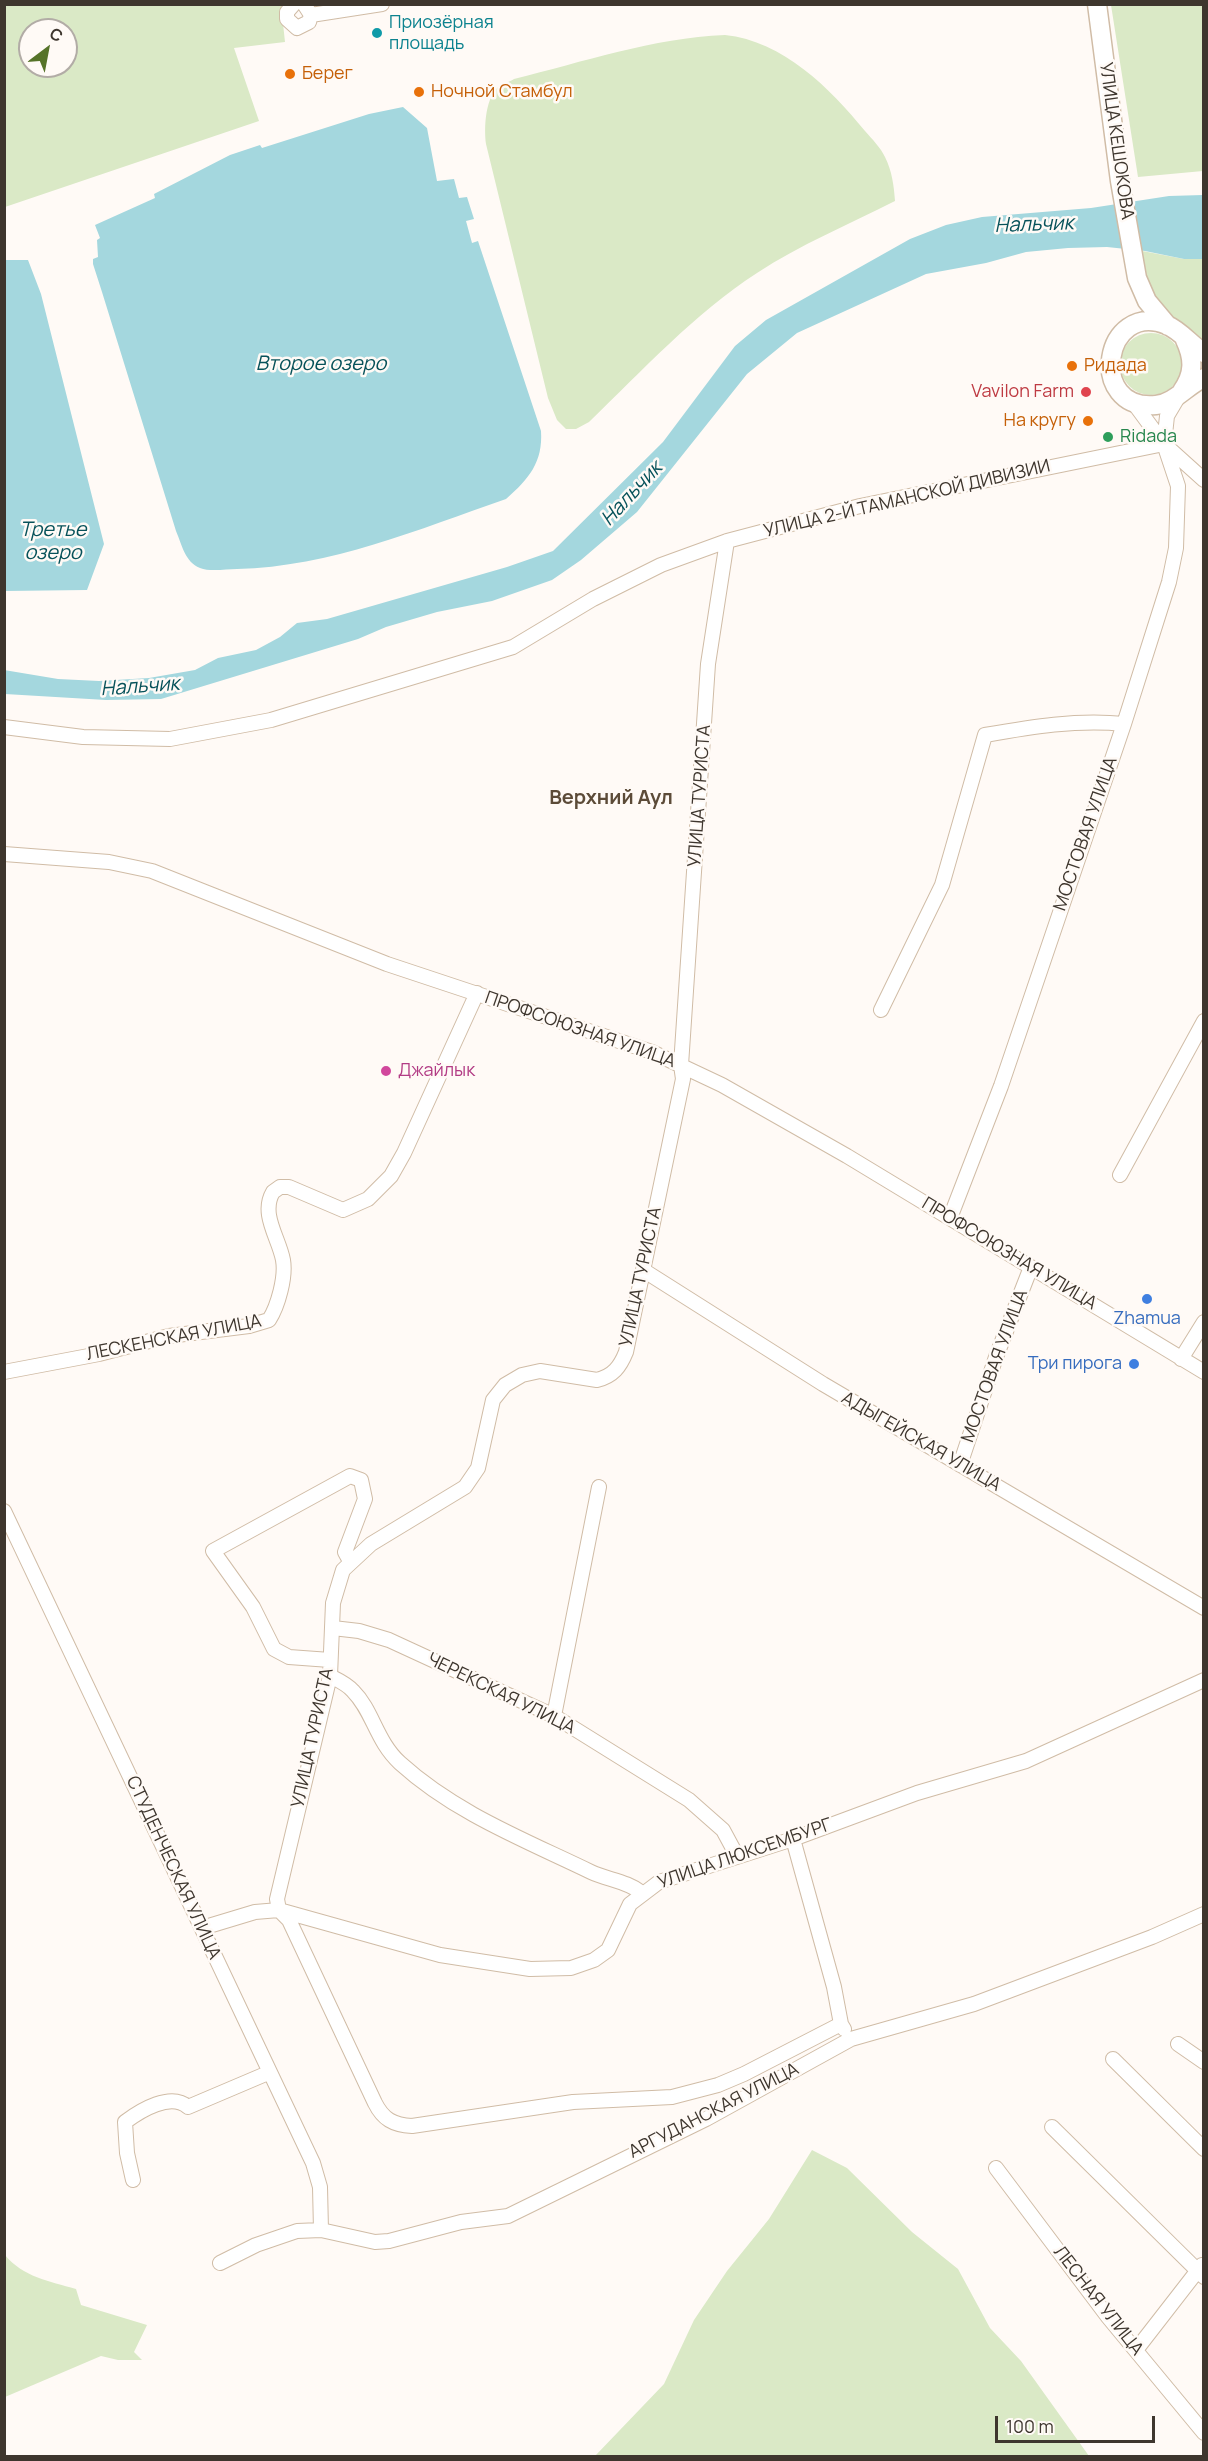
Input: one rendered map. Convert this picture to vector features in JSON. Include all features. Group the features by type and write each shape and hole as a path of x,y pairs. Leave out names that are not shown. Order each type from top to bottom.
{"main road":[{"name":"УЛИЦА КЕШОКОВА","path":"1097,4 1120,181 1136,273"},
{"path":"1136,273 1147,301 1168,326 1203,353"},
{"path":"1136,273 1135,313 1127,329 1115,343 1109,361 1115,385 1133,402 1158,405 1203,378"},
{"path":"1127,329 1147,322 1168,326"},
{"path":"1181,393 1189,381 1192,367 1191,353 1185,340"}],"street":[{"path":"294,4 287,12 291,25 304,27 308,10 382,4"},
{"path":"1164,444 1167,417 1181,393"},
{"path":"1133,402 1164,444 1203,480"},
{"name":"УЛИЦА 2-Й ТАМАНСКОЙ ДИВИЗИИ","path":"4,727 83,737 170,740 271,720 513,647 593,599 661,565 727,541 860,506 1164,444"},
{"name":"МОСТОВАЯ УЛИЦА","path":"950,1218 1001,1086 1124,724 1169,582 1176,548 1178,486 1164,444"},
{"name":"УЛИЦА ТУРИСТА","path":"279,1910 277,1899 330,1676 336,1587 343,1570 350,1561 395,1527 465,1487 478,1468 493,1400 500,1390 514,1378 540,1371 597,1380 611,1375 626,1352 683,1079 681,1065 708,664 727,541"},
{"path":"881,1010 942,885 985,735 1071,723 1124,724"},
{"name":"ПРОФСОЮЗНАЯ УЛИЦА","path":"4,854 109,862 152,871 387,964 608,1036 681,1065 771,1112 1203,1372"},
{"name":"ЛЕСКЕНСКАЯ УЛИЦА","path":"4,1372 99,1354 169,1336 249,1326 269,1320 275,1306 284,1266 268,1210 273,1192 280,1187 289,1187 343,1210 360,1203 380,1189 404,1153 477,993"},
{"path":"1120,1175 1203,1021"},
{"name":"МОСТОВАЯ УЛИЦА","path":"960,1465 996,1357 1031,1267"},
{"name":"АДЫГЕЙСКАЯ УЛИЦА","path":"643,1270 823,1384 1203,1608"},
{"path":"1182,1359 1203,1322"},
{"path":"330,1660 289,1657 274,1649 253,1607 213,1551 350,1476 361,1480 365,1491 345,1552 350,1561"},
{"path":"554,1716 599,1487"},
{"name":"СТУДЕНЧЕСКАЯ УЛИЦА","path":"4,1511 317,2176 321,2230"},
{"name":"ЧЕРЕКСКАЯ УЛИЦА","path":"333,1628 359,1631 389,1640 554,1716 689,1800 723,1830 737,1856"},
{"path":"330,1676 346,1684 357,1695 375,1731 391,1755 449,1800 483,1821 593,1873 628,1884 642,1893"},
{"name":"УЛИЦА ЛЮКСЕМБУРГ","path":"202,1928 255,1912 279,1910 440,1955 530,1969 562,1970 586,1964 608,1950 630,1904 642,1893 667,1878 793,1839 917,1793 1026,1761 1203,1680"},
{"path":"793,1839 832,1979 841,2024 850,2038"},
{"path":"279,1910 289,1920 378,2109 384,2118 404,2125 477,2118 581,2101 672,2097 718,2085 744,2074 841,2024"},
{"name":"АРГУДАНСКАЯ УЛИЦА","path":"220,2263 277,2237 297,2232 321,2230 375,2242 389,2241 461,2222 508,2216 706,2119 850,2038 974,2004 1152,1937 1203,1914"},
{"path":"1178,2044 1203,2062"},
{"path":"1113,2059 1203,2149"},
{"path":"134,2180 127,2153 125,2122 169,2101 179,2100 188,2107 268,2073"},
{"path":"1052,2127 1202,2270 1136,2350"},
{"name":"ЛЕСНАЯ УЛИЦА","path":"996,2168 1107,2317 1203,2433"}],"green space":[{"path":"4,5 281,5 285,42 234,48 259,121 5,207"},
{"path":"1111,5 1203,5 1203,171 1138,177"},
{"path":"725,35 766,46 804,69 821,83 883,154 891,173 895,201 808,244 757,273 690,324 589,422 576,429 566,429 557,420 548,398 486,144 485,123 490,100 497,88 514,79 645,46"},
{"path":"1132,249 1184,259 1203,259 1203,353 1168,326"},
{"name":"Ридада","path":"1145,333 1157,333 1173,342 1180,352 1182,364 1180,376 1173,386 1157,395 1145,395 1134,390 1125,381 1120,370 1120,358 1125,347 1134,338"},
{"path":"812,2150 847,2168 912,2232 958,2269 990,2328 1021,2361 1089,2456 595,2456 664,2384 694,2320 727,2271 769,2219"},
{"path":"5,2255 28,2273 46,2281 76,2289 81,2305 147,2325 134,2352 142,2360 118,2360 101,2356 5,2397"}],"water":[{"name":"Второе озеро","path":"403,107 427,128 437,181 454,179 459,198 467,197 474,219 466,221 472,243 478,241 541,431 537,461 528,477 506,499 374,545 272,567 218,570 200,568 187,557 176,531 93,264 93,259 98,257 97,240 100,238 95,225 155,198 154,194 230,155 260,145 262,148 369,114"},
{"name":"Нальчик","path":"1203,195 1203,259 1184,259 1145,251 1107,247 1026,252 986,263 926,274 797,333 747,374 637,512 581,560 552,580 492,601 437,612 386,627 358,639 161,699 106,700 5,694 4,670 58,679 99,681 149,678 195,670 218,658 256,650 280,637 297,623 327,619 507,567 553,551 663,442 735,346 766,320 910,239 946,225 982,217 1091,208 1169,196"},
{"name":"Третье озеро","path":"5,260 28,260 41,294 104,544 87,590 5,591"}],"place":[{"name":"Приозёрная площадь","path":"377,33"},
{"name":"Берег","path":"290,74"},
{"name":"Ночной Стамбул","path":"419,92"},
{"name":"Ридада","path":"1072,366"},
{"name":"Vavilon Farm","path":"1086,392"},
{"name":"На кругу","path":"1088,421"},
{"name":"Ridada","path":"1108,437"},
{"name":"Джайлык","path":"386,1071"},
{"name":"Zhamua","path":"1147,1299"},
{"name":"Три пирога","path":"1134,1364"}],"district":[{"name":"Верхний Аул","path":"611,798"}]}
